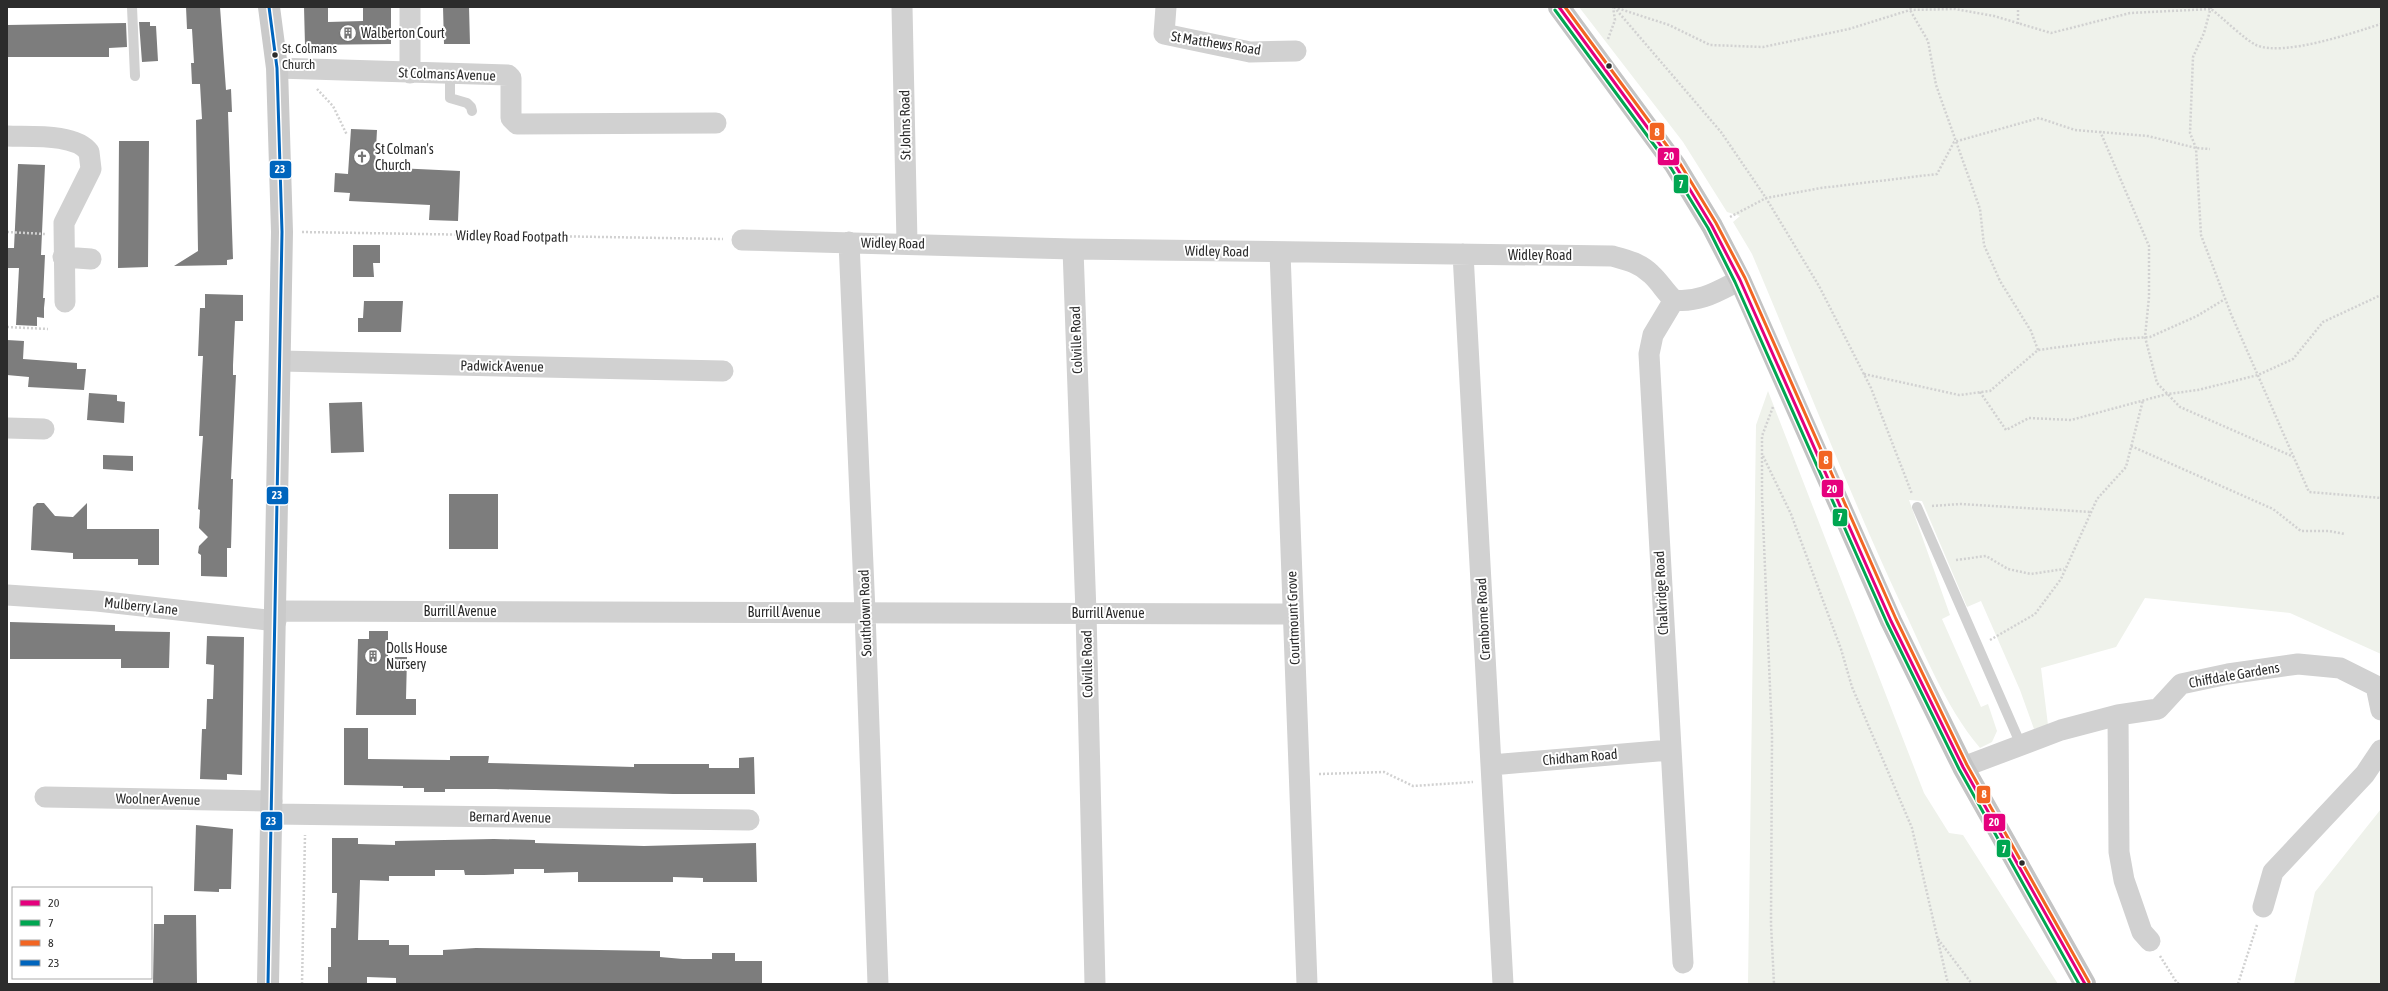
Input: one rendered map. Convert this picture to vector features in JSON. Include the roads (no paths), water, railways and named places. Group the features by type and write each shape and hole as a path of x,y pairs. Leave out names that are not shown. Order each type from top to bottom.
{"main road":[{"path":"1559,7 1601,61 1675,165 1712,226 1740,280 1891,621 1962,767 2085,984"}],"street":[{"path":"268,984 286,68 269,7"},
{"path":"410,7 410,73"},
{"name":"St Johns Road","path":"902,7 907,243"},
{"name":"St Matthews Road","path":"1166,7 1164,34 1250,52 1296,51"},
{"name":"St Colmans Avenue","path":"286,68 508,75 511,78 511,118 517,124 716,124"},
{"path":"7,136 64,139 85,146 92,160 91,169 64,223 63,257 65,302"},
{"name":"Widley Road","path":"742,240 907,243 1073,249 1612,256 1638,263 1652,274 1664,291 1674,300"},
{"name":"Southdown Road","path":"849,242 865,612 878,984"},
{"name":"Colville Road","path":"1073,249 1086,613 1095,984"},
{"name":"Courtmount Grove","path":"1280,252 1298,774 1307,984"},
{"name":"Cranborne Road","path":"1464,254 1503,984"},
{"path":"63,257 90,259"},
{"path":"1674,300 1688,301 1702,298 1740,280"},
{"name":"Chalkridge Road","path":"1674,300 1653,335 1649,354 1683,963"},
{"name":"Padwick Avenue","path":"281,361 723,371"},
{"path":"7,428 44,429"},
{"name":"Mulberry Lane","path":"7,595 276,616"},
{"name":"Burrill Avenue","path":"276,616 865,612 1293,614"},
{"name":"Chiffdale Gardens","path":"1962,767 2061,730 2118,715 2158,709 2181,684 2228,674 2298,664 2340,668 2376,686 2381,710"},
{"path":"2118,715 2119,852 2124,880 2142,932 2150,940"},
{"name":"Chidham Road","path":"1491,773 1670,750"},
{"path":"2262,907 2273,872 2365,774 2381,750"},
{"name":"Woolner Avenue","path":"45,796 272,808"},
{"name":"Bernard Avenue","path":"272,808 306,814 749,820"}],"lane":[{"path":"132,7 135,76"},
{"path":"450,74 450,98 467,103 471,107 472,112"},
{"path":"1917,507 1939,561 2021,745"}],"place":[{"name":"Walberton Court","path":"348,33"},
{"name":"St. Colmans Church","path":"275,55"},
{"name":"St Colman's Church","path":"362,157"},
{"name":"Dolls House Nursery","path":"373,656"}]}
